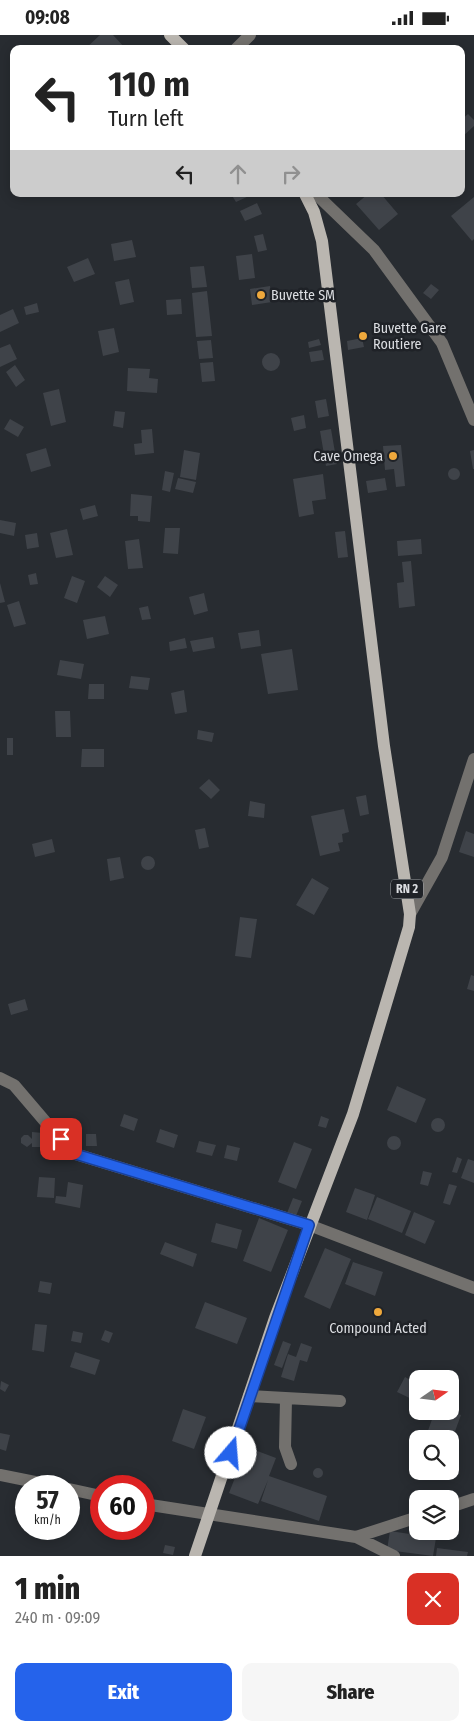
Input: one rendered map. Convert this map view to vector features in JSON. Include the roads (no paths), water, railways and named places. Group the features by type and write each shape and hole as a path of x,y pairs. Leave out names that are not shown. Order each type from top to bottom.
{"main road":[{"path":"170,35 180,45"},
{"name":"RN 2","path":"195,1556 309,1225 353,1114 409,927 410,914 384,747 322,241 314,212 306,197"}],"street":[{"path":"240,45 250,35"},
{"path":"319,197 374,250 442,343 474,420"},
{"path":"410,914 442,857 474,759"},
{"path":"0,1078 14,1085 72,1153 309,1225 474,1288"},
{"path":"249,1396 340,1401"},
{"path":"286,1399 289,1459"},
{"path":"0,1475 15,1478"},
{"path":"459,1504 474,1499"},
{"path":"155,1506 356,1537 394,1556"},
{"path":"356,1537 409,1520"}],"place":[{"name":"Buvette SM","path":"261,295"},
{"name":"Buvette Gare Routiere","path":"363,336"},
{"name":"Cave Omega","path":"393,456"},
{"name":"Compound Acted","path":"378,1312"}]}
